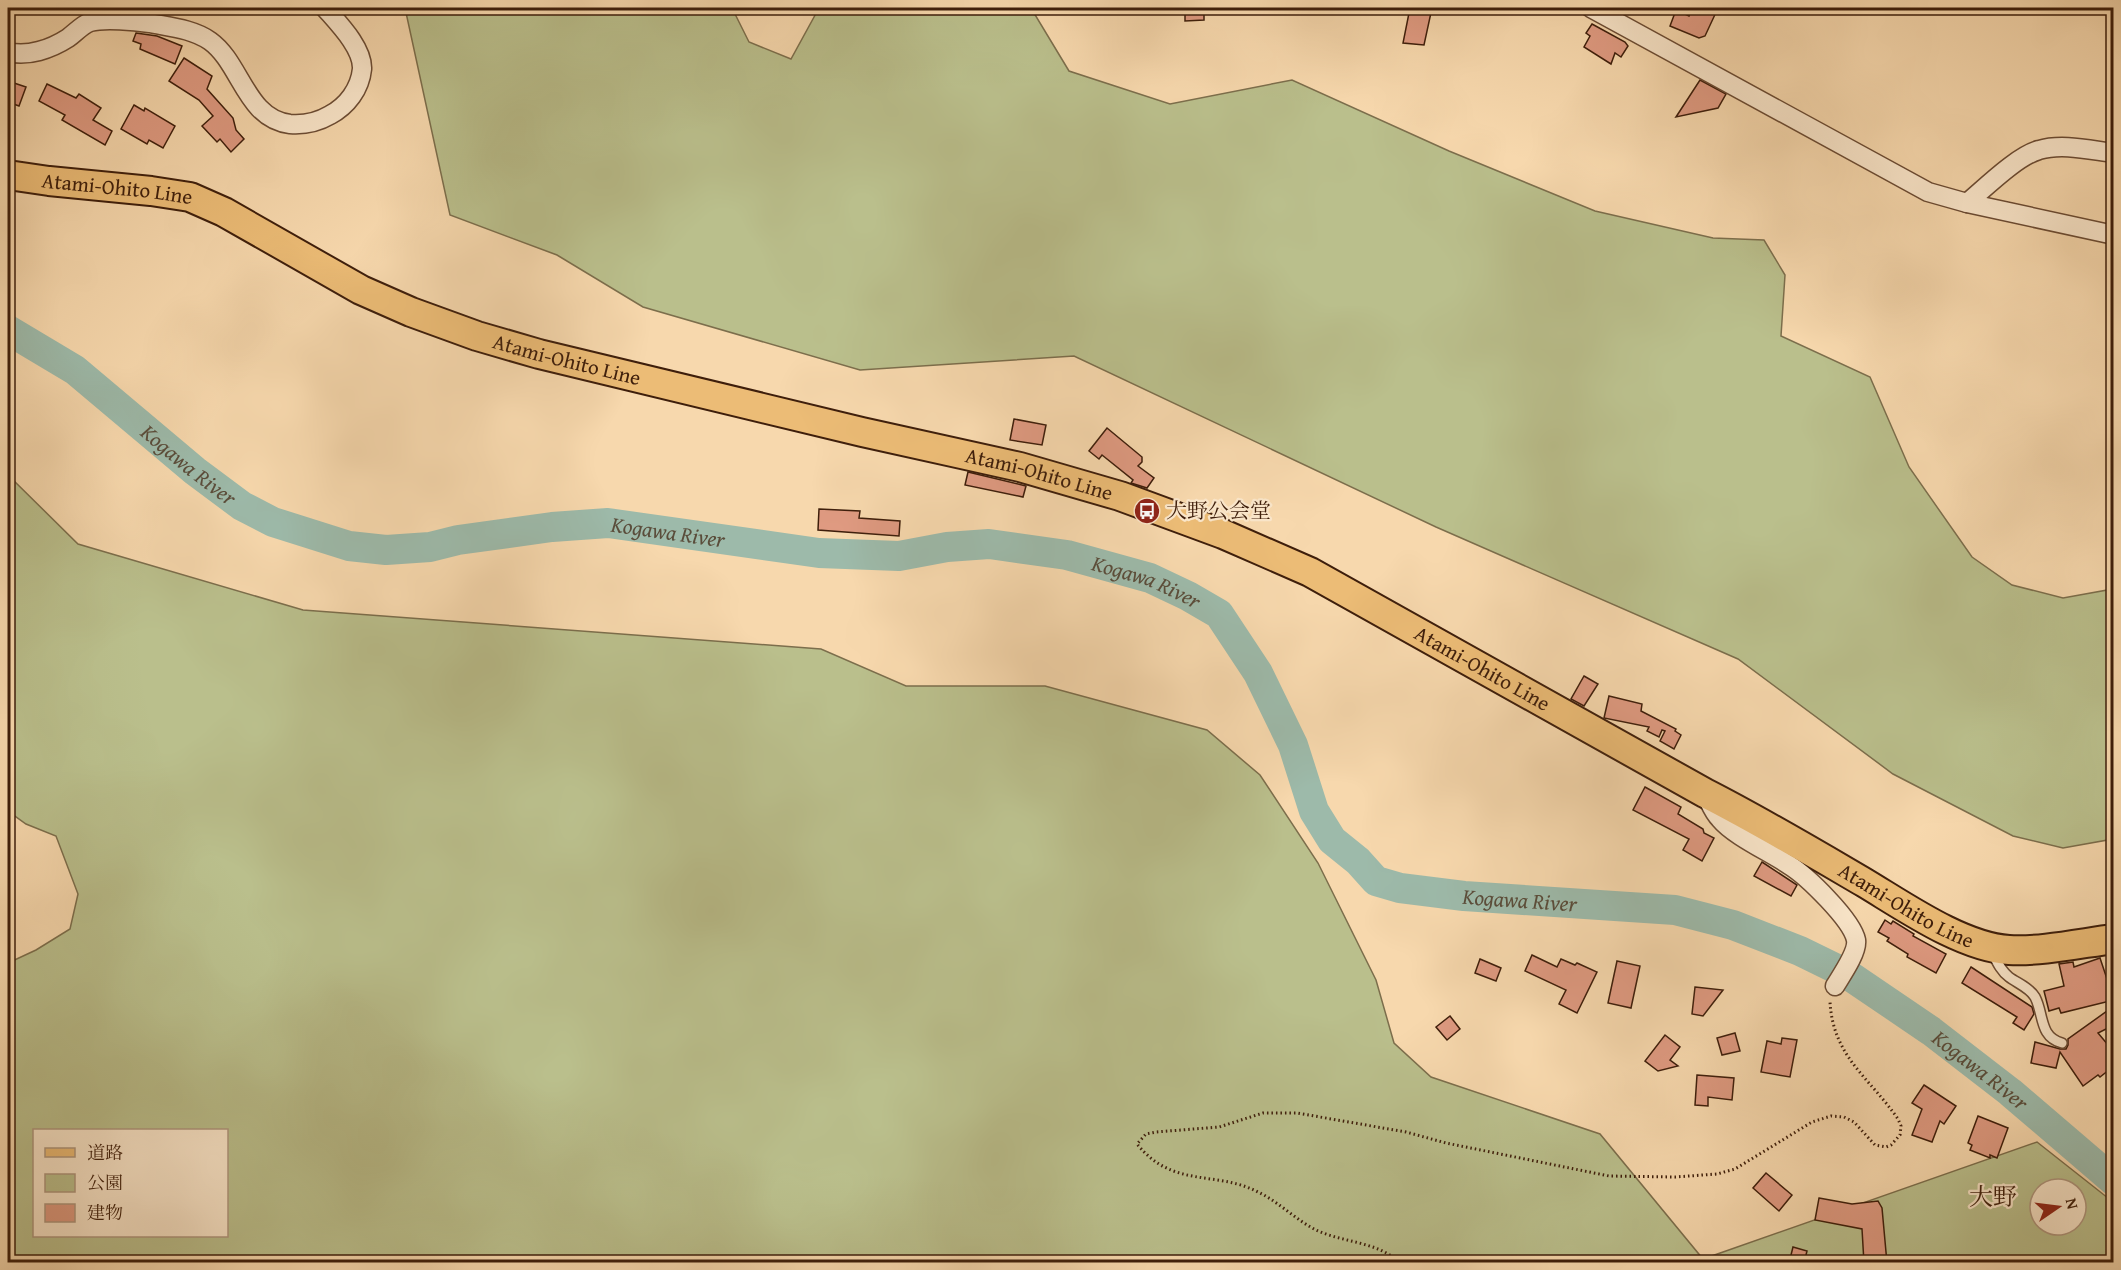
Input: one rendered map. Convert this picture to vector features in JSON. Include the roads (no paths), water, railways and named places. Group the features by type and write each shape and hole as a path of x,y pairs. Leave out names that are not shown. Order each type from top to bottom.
{"main road":[{"name":"Atami-Ohito Line","path":"8,175 150,190 190,197 224,212 361,290 411,312 477,336 574,363 1020,467 1130,500 1223,534 1310,572 1706,793 1755,818 1955,933 1989,946 2009,950 2114,939"}],"street":[{"path":"8,52 27,54 53,46 85,24 98,21 145,22 178,28 197,33 220,49 250,97 262,111 275,120 299,125 329,116 342,108 361,79 360,54 325,8"},
{"path":"1591,8 1928,192 2114,235"},
{"path":"1966,202 2016,162 2037,150 2050,147 2114,153"},
{"path":"1706,793 1721,821 1792,866 1825,896 1849,923 1856,941 1855,950 1835,986"}],"lane":[{"path":"1989,946 1998,965 2007,976 2034,995 2047,1033 2052,1039 2062,1043"}],"waterway":[{"name":"Kogawa River","path":"8,330 75,370 195,471 242,506 273,522 349,546 386,550 430,547 458,540 552,527 608,523 819,553 899,556 947,547 989,544 1067,555 1150,578 1219,614 1258,673 1293,745 1314,811 1332,840 1358,861 1376,881 1400,888 1464,896 1675,910 1733,925 1800,951 1847,974 1931,1031 2010,1092 2114,1181"}],"place":[{"name":"大野公会堂","path":"1147,511"}],"district":[{"name":"大野","path":"1993,1197"}]}
